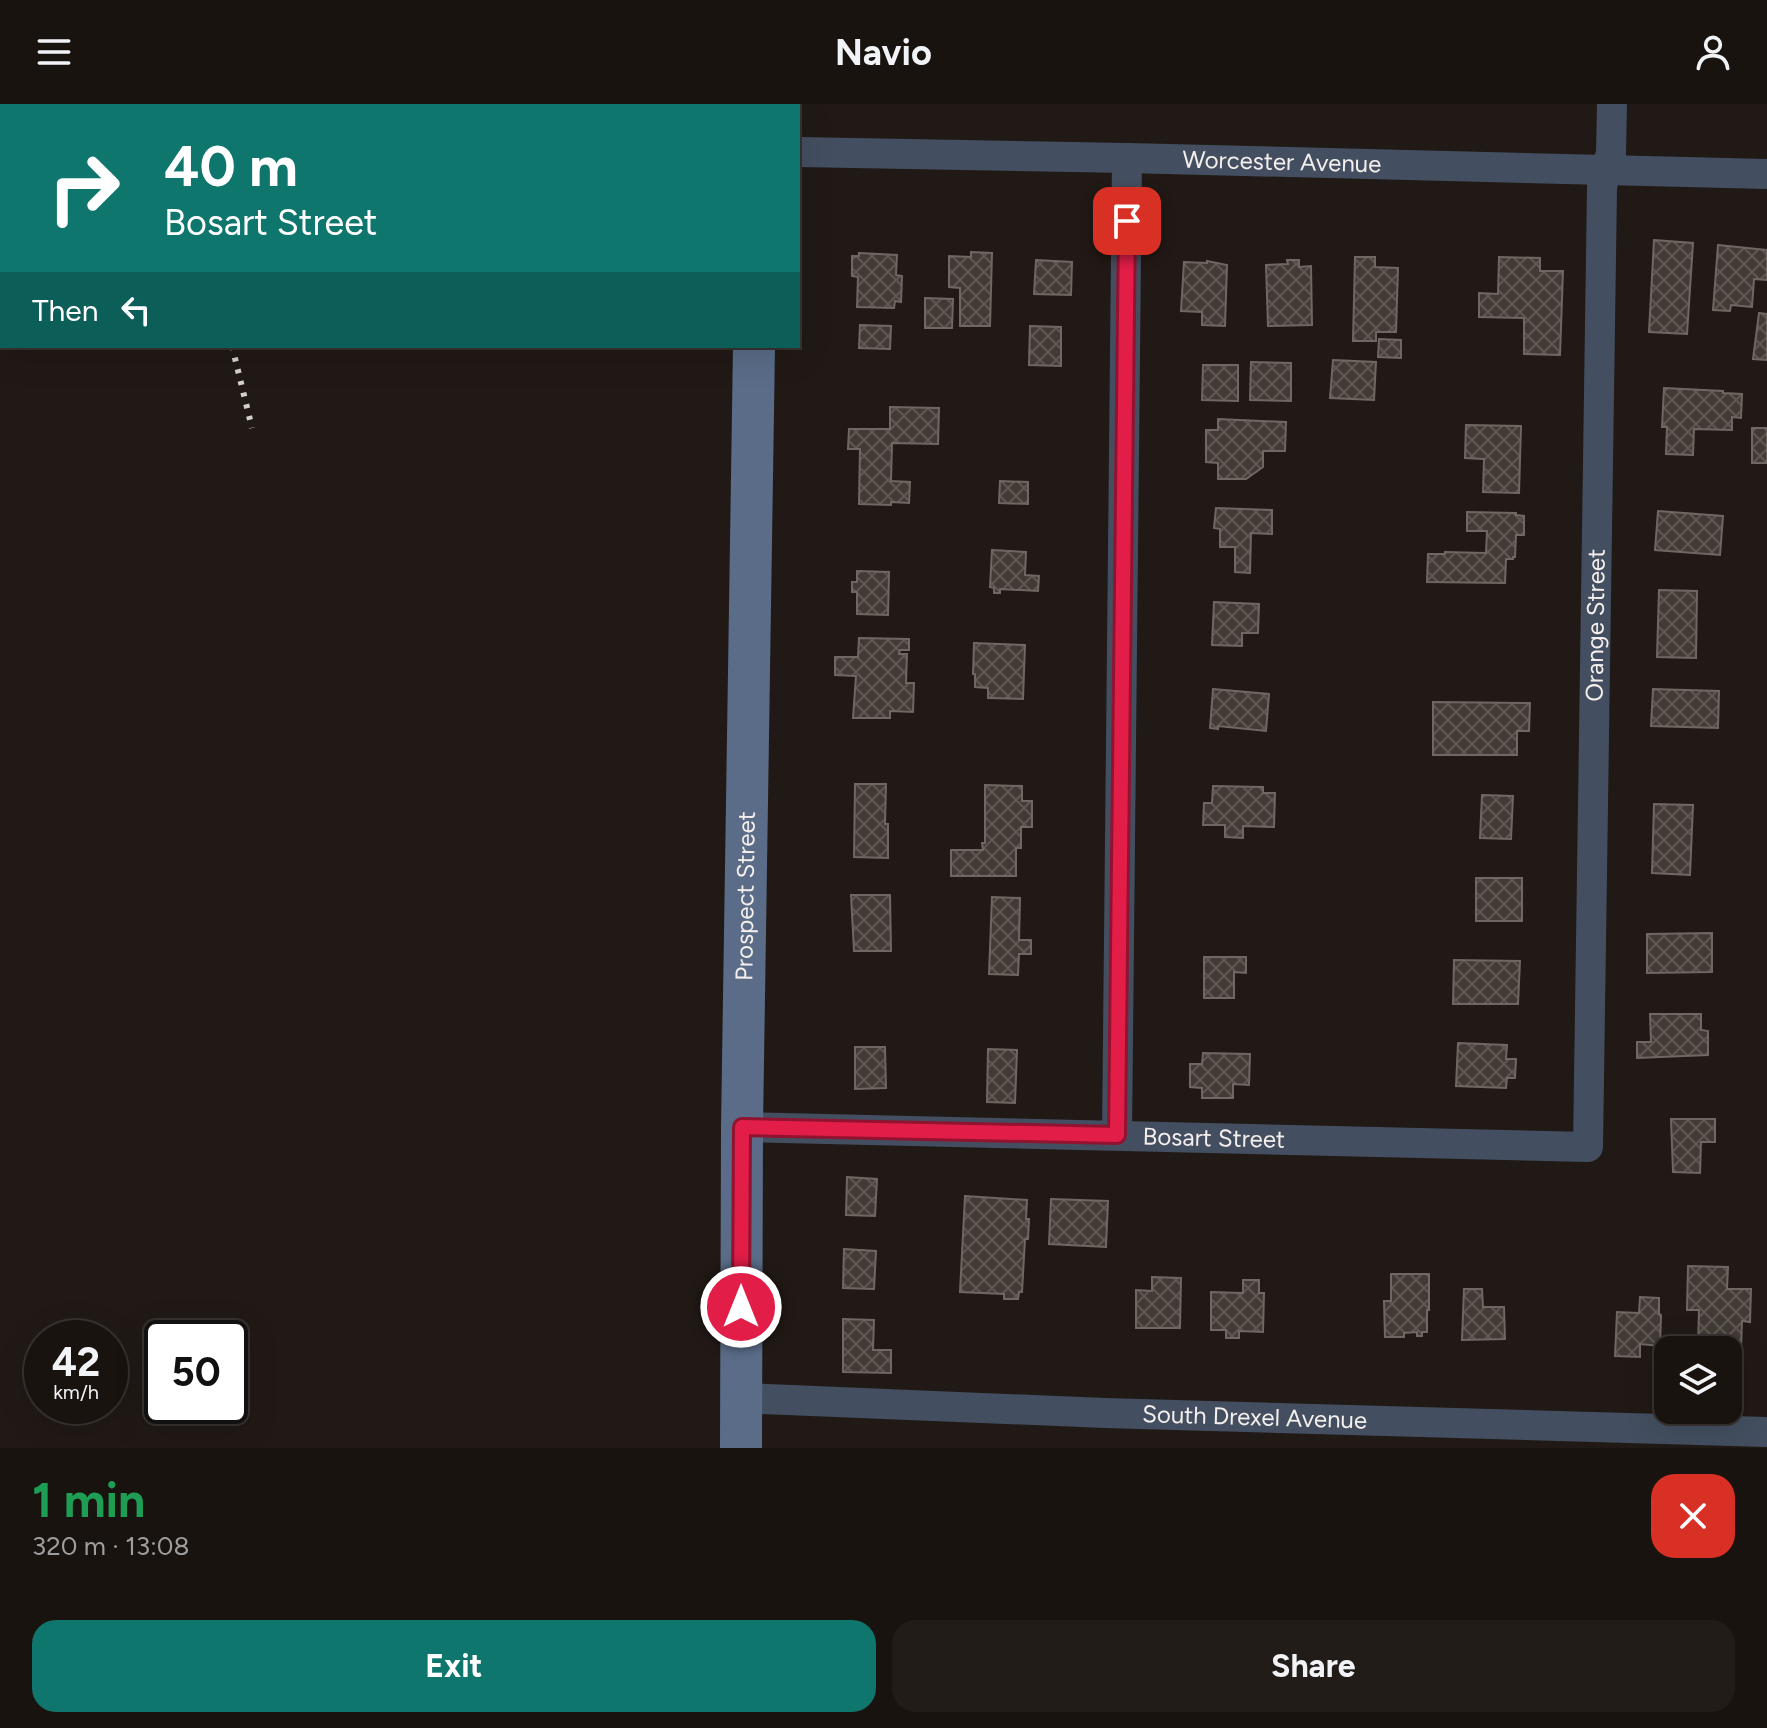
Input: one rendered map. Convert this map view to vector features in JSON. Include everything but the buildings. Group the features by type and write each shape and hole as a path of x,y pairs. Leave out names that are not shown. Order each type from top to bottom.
{"main road":[{"name":"Prospect Street","path":"741,1448 742,1127 754,348"}],"street":[{"name":"Orange Street","path":"1588,1147 1602,188 1611,154 1612,104"},
{"name":"Worcester Avenue","path":"800,152 1767,174"},
{"path":"1117,1135 1127,158"},
{"name":"Bosart Street","path":"742,1127 1588,1147"},
{"name":"South Drexel Avenue","path":"741,1398 1105,1413 1767,1432"}],"railway":[{"path":"232,348 252,428"}],"route":[{"path":"741,1307 742,1127 1117,1135 1127,221"}]}
